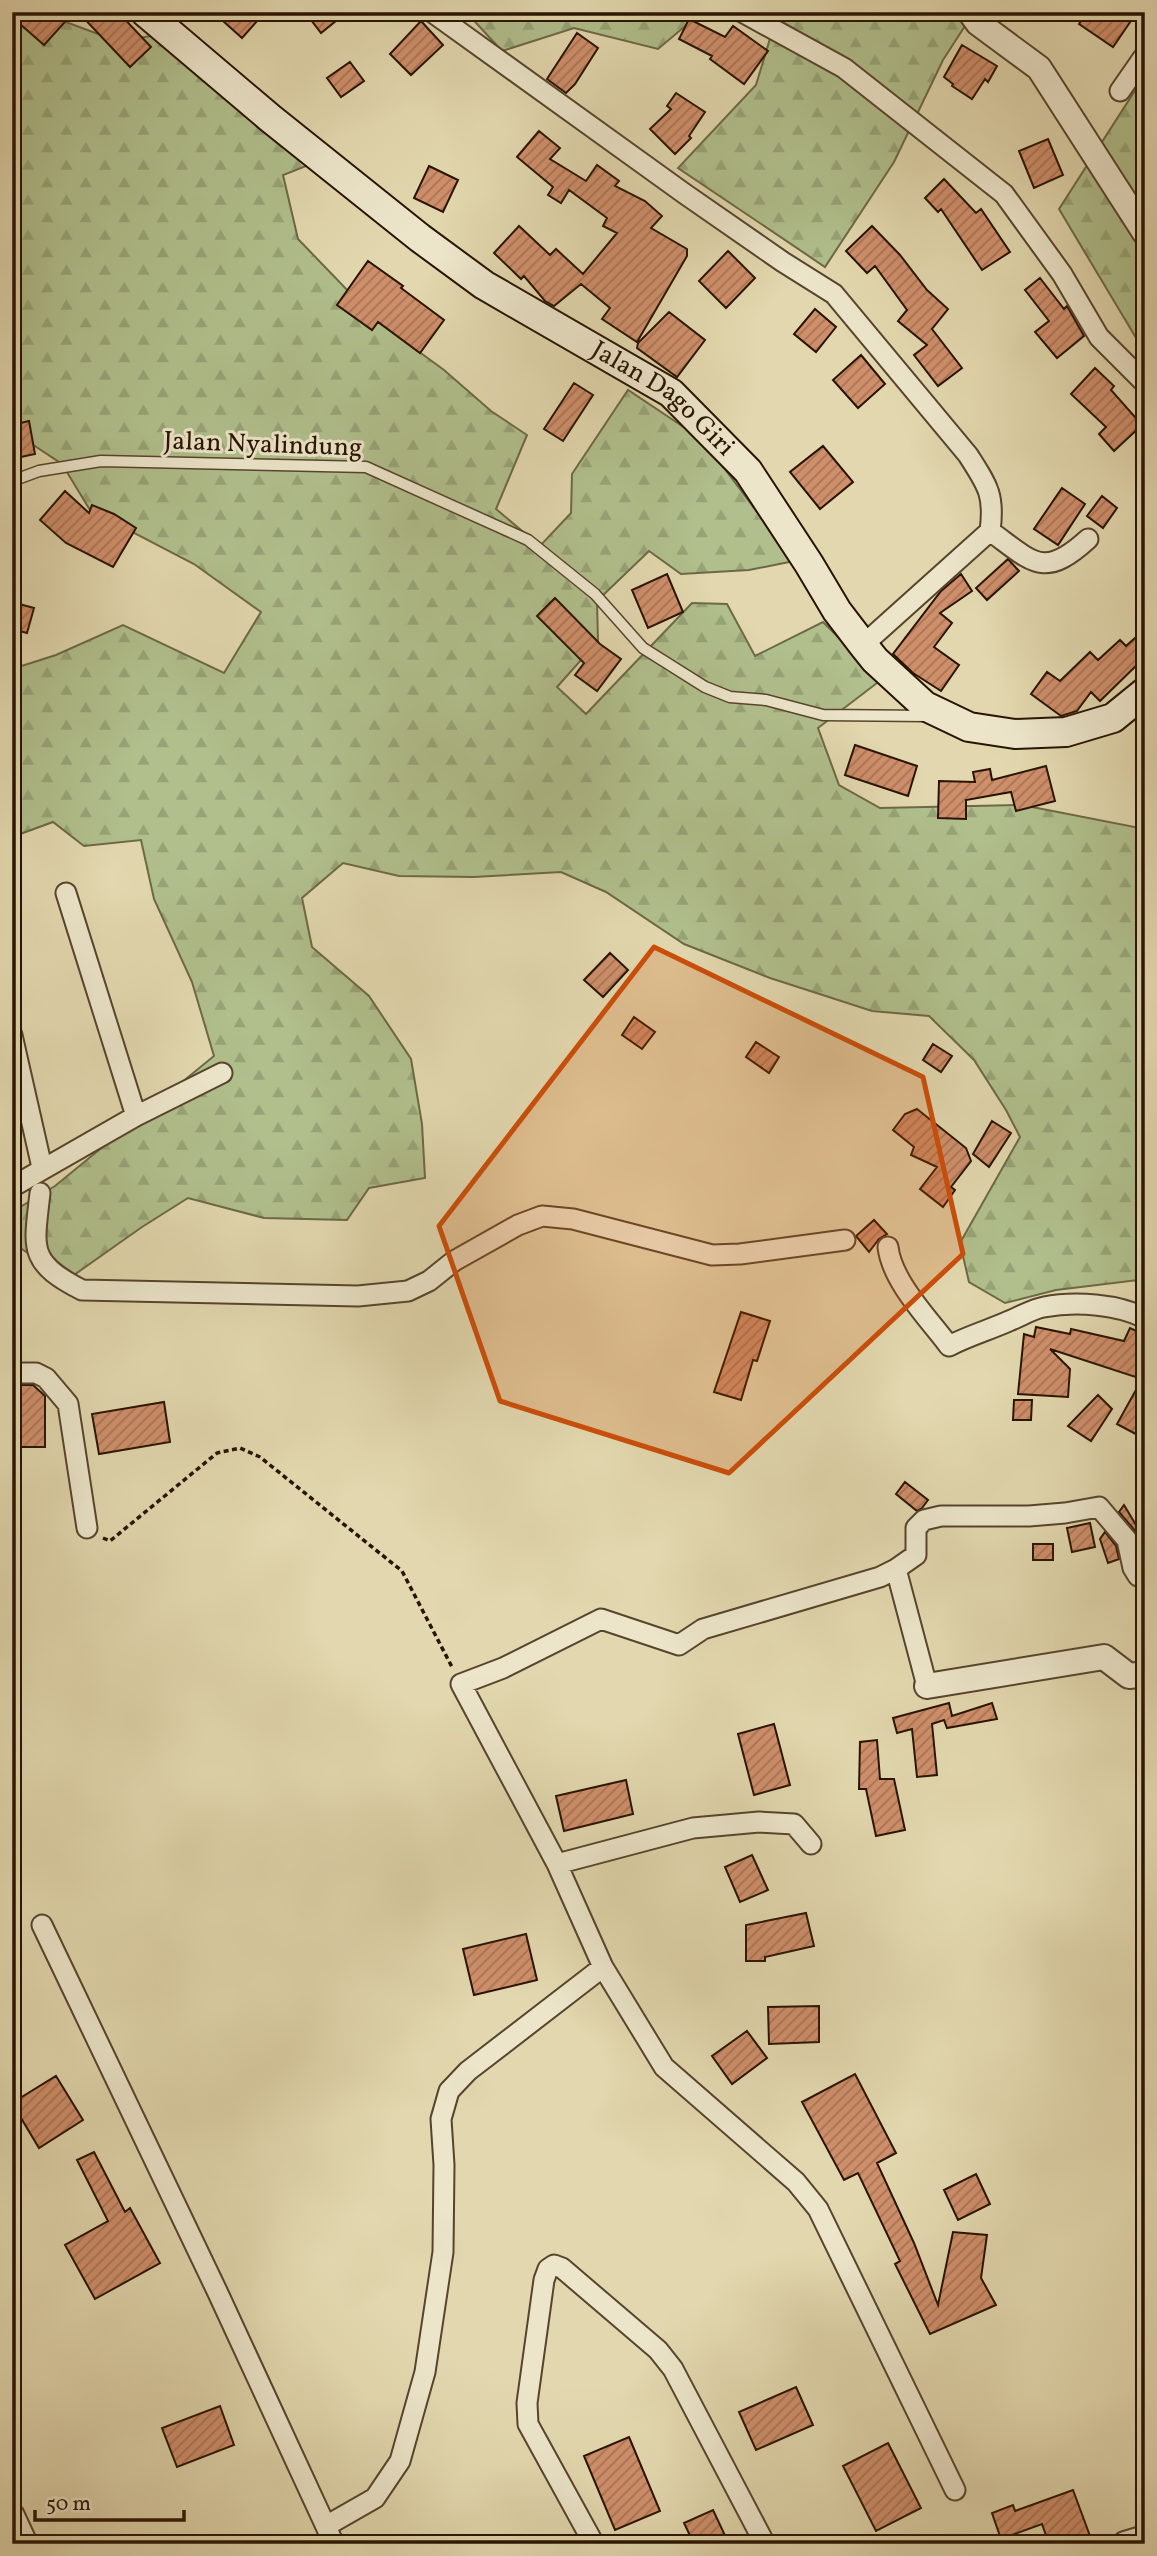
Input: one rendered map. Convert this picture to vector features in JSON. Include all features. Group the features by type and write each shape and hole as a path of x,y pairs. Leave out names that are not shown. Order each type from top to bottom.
{"main road":[{"name":"Jalan Dago Giri","path":"157,16 281,127 484,285 671,393 748,471 837,611 875,660 925,706 969,727 1015,734 1066,732 1112,718 1145,692"}],"street":[{"path":"432,12 685,194 834,294 968,455 991,496 993,509 990,531 863,645"},
{"path":"742,12 844,68 1004,194 1062,274 1099,337 1145,383"},
{"path":"970,12 978,23 1039,68 1145,233"},
{"path":"1120,91 1145,55"},
{"path":"990,531 1018,551 1043,564 1055,563 1069,557 1088,539"},
{"path":"66,893 136,1116"},
{"path":"12,1035 28,1175 222,1073"},
{"path":"40,1194 35,1245 39,1260 67,1283 82,1290 358,1297 408,1291 429,1281 454,1261 518,1225 542,1216 573,1219 712,1255 740,1254 845,1240"},
{"path":"888,1247 889,1259 913,1300 949,1346 1042,1307 1098,1306 1129,1310 1145,1318"},
{"path":"12,1373 36,1373 46,1378 68,1404 87,1528"},
{"path":"955,2490 818,2209 796,2182 664,2067 603,1967 557,1864 461,1685 503,1668 601,1619 679,1645 703,1629 880,1577 916,1555 916,1528 924,1520 941,1516 1029,1516 1099,1507 1127,1540 1133,1568 1138,1576 1145,1571"},
{"path":"897,1569 926,1686 1104,1657 1129,1676 1145,1674"},
{"path":"557,1864 694,1828 759,1822 794,1824 811,1844"},
{"path":"42,1925 217,2291 334,2544"},
{"path":"326,2526 376,2498 400,2461 425,2372 443,2252 444,2165 441,2119 449,2091 468,2071 603,1967"},
{"path":"594,2544 528,2424 527,2403 544,2280 548,2269 554,2265 562,2267 648,2342 673,2369 765,2544"},
{"path":"12,2516 24,2544"}],"lane":[{"name":"Jalan Nyalindung","path":"12,481 39,471 101,461 366,467 528,540 595,594 643,648 705,687 730,697 766,700 822,715 946,716"}],"path":[{"path":"87,1528 110,1541 216,1454 240,1448 260,1457 402,1571 461,1685"}],"highlighted area":[{"path":"654,947 923,1077 963,1254 729,1473 500,1401 439,1226"}],"green space":[{"path":"12,12 39,12 117,41 165,34 319,161 283,175 298,239 377,321 444,370 491,411 527,435 496,509 540,546 571,513 572,474 628,390 703,440 794,561 749,570 681,574 649,551 597,601 598,641 557,687 586,714 692,603 727,604 755,656 823,622 881,680 818,728 839,785 880,808 1022,805 1145,829 1145,1286 1138,1280 1056,1290 1005,1303 969,1282 960,1243 1020,1137 974,1060 929,1016 872,1011 770,978 684,944 606,892 561,872 474,877 399,876 343,863 302,898 312,947 369,996 411,1059 422,1124 425,1178 369,1188 347,1220 264,1218 188,1198 74,1275 26,1252 12,1242 12,1212 55,1186 214,1056 192,982 154,899 141,840 84,846 53,822 12,837 12,669 56,655 123,625 224,673 261,612 194,564 90,510 62,464 12,431"},
{"path":"466,12 702,12 658,49 574,28 502,51"},
{"path":"778,12 974,12 943,60 894,162 825,267 678,168 756,85"},
{"path":"1145,75 1145,353 1059,209"}],"building":[{"path":"12,12 74,12 44,45 12,17"},
{"path":"78,12 118,12 151,47 130,67"},
{"path":"213,12 265,12 242,38"},
{"path":"305,12 347,12 321,33"},
{"path":"1087,12 1137,12 1113,47 1079,24"},
{"path":"689,19 725,37 733,26 768,51 744,84 710,59 712,56 679,39"},
{"path":"421,21 443,45 411,75 390,54"},
{"path":"577,33 598,48 575,84 566,93 547,79"},
{"path":"962,45 997,66 988,82 985,79 972,99 952,86 944,77"},
{"path":"350,62 364,81 341,97 327,78"},
{"path":"676,93 705,112 689,136 691,138 675,154 650,129 671,109 667,106"},
{"path":"539,131 560,148 550,159 586,181 597,165 619,181 615,186 645,201 662,216 651,228 687,249 687,256 637,342 602,319 610,308 581,284 554,306 545,301 524,276 521,279 494,253 519,226 550,255 556,249 583,274 617,233 603,226 607,218 569,190 561,203 548,195 553,187 517,157"},
{"path":"1048,139 1063,175 1034,188 1019,151"},
{"path":"429,166 458,180 443,212 414,198"},
{"path":"944,179 976,213 981,209 1010,252 982,270 941,209 938,212 925,198"},
{"path":"872,226 900,255 927,290 948,309 932,329 962,368 938,386 914,355 927,345 898,321 907,310 875,266 867,273 846,251"},
{"path":"728,251 755,278 726,308 699,281"},
{"path":"368,261 444,320 420,353 378,322 372,330 337,305"},
{"path":"1040,278 1064,309 1067,306 1084,336 1057,358 1035,332 1049,321 1025,290"},
{"path":"815,309 836,327 816,352 794,334"},
{"path":"669,312 705,340 677,377 637,348 638,343"},
{"path":"861,355 885,384 858,408 833,380"},
{"path":"1095,368 1114,386 1111,390 1142,425 1114,451 1099,434 1106,427 1071,394"},
{"path":"574,383 593,395 563,441 544,429"},
{"path":"29,421 35,454 16,458 12,425"},
{"path":"823,446 853,482 820,509 790,472"},
{"path":"1062,488 1085,504 1058,545 1034,529"},
{"path":"65,491 89,513 92,505 114,514 136,528 113,567 66,543 40,520"},
{"path":"1102,496 1117,508 1103,528 1087,516"},
{"path":"1008,559 1019,571 987,600 976,588"},
{"path":"667,574 683,612 648,628 632,590"},
{"path":"961,574 972,591 940,613 952,623 934,647 959,665 941,691 913,673 893,654 941,591"},
{"path":"555,598 600,644 621,659 597,691 575,675 584,663 537,616"},
{"path":"12,602 34,608 27,633 12,629"},
{"path":"1145,629 1145,657 1100,701 1091,692 1077,711 1061,716 1031,694 1047,672 1060,681 1090,652 1098,660 1120,640 1126,646"},
{"path":"855,745 917,766 908,796 845,775"},
{"path":"1046,766 1055,801 1016,811 1011,792 966,800 966,819 938,818 939,781 975,782 973,772 990,769 992,780"},
{"path":"610,953 628,970 603,997 584,980"},
{"path":"634,1017 655,1032 642,1049 622,1035"},
{"path":"756,1042 779,1057 769,1073 746,1057"},
{"path":"933,1044 952,1056 941,1072 923,1060"},
{"path":"917,1109 966,1148 971,1161 951,1187 955,1190 943,1207 920,1189 937,1167 911,1155 914,1147 893,1130 905,1114"},
{"path":"992,1121 1011,1133 989,1167 973,1154"},
{"path":"874,1220 887,1234 879,1239 869,1252 856,1236"},
{"path":"741,1312 770,1321 757,1361 753,1360 741,1400 714,1392"},
{"path":"1036,1327 1070,1334 1071,1329 1124,1341 1130,1328 1145,1335 1145,1439 1117,1424 1142,1379 1050,1349 1070,1369 1068,1397 1018,1394 1024,1334 1034,1337"},
{"path":"14,1385 33,1385 45,1396 45,1447 14,1447"},
{"path":"1098,1395 1112,1409 1091,1441 1068,1426"},
{"path":"1014,1400 1032,1400 1031,1420 1013,1420"},
{"path":"164,1402 170,1442 99,1454 92,1414"},
{"path":"905,1482 928,1500 917,1511 896,1494"},
{"path":"1124,1505 1145,1540 1145,1559 1137,1533 1119,1512"},
{"path":"1090,1523 1095,1547 1072,1552 1067,1528"},
{"path":"1105,1532 1116,1546 1119,1559 1108,1563 1100,1539"},
{"path":"1033,1544 1053,1544 1053,1560 1033,1560"},
{"path":"949,1703 952,1716 992,1703 997,1719 947,1728 944,1720 932,1724 937,1775 917,1777 912,1729 897,1733 893,1718"},
{"path":"774,1724 790,1785 754,1795 738,1734"},
{"path":"877,1740 880,1779 894,1779 905,1830 876,1836 866,1789 859,1789 860,1742"},
{"path":"626,1780 633,1814 564,1831 556,1796"},
{"path":"752,1855 768,1890 740,1902 725,1867"},
{"path":"806,1913 814,1946 765,1957 765,1961 746,1961 746,1925"},
{"path":"526,1934 537,1980 474,1995 463,1949"},
{"path":"819,2006 819,2042 769,2044 768,2007"},
{"path":"747,2031 767,2058 732,2084 712,2056"},
{"path":"855,2074 896,2153 877,2163 914,2243 938,2305 953,2232 987,2235 981,2278 996,2305 930,2334 895,2264 900,2261 858,2173 844,2180 802,2102"},
{"path":"56,2076 83,2120 39,2148 12,2103"},
{"path":"94,2152 125,2212 130,2208 160,2263 95,2299 65,2245 108,2221 77,2160"},
{"path":"976,2174 990,2204 958,2220 944,2190"},
{"path":"796,2387 813,2425 756,2450 739,2412"},
{"path":"220,2406 234,2445 177,2467 162,2428"},
{"path":"629,2437 660,2511 615,2530 584,2456"},
{"path":"888,2443 921,2508 876,2531 843,2466"},
{"path":"1073,2490 1093,2544 1049,2544 1042,2524 1001,2539 992,2513 1013,2505 1015,2511"},
{"path":"713,2510 729,2544 694,2544 684,2523"}]}
